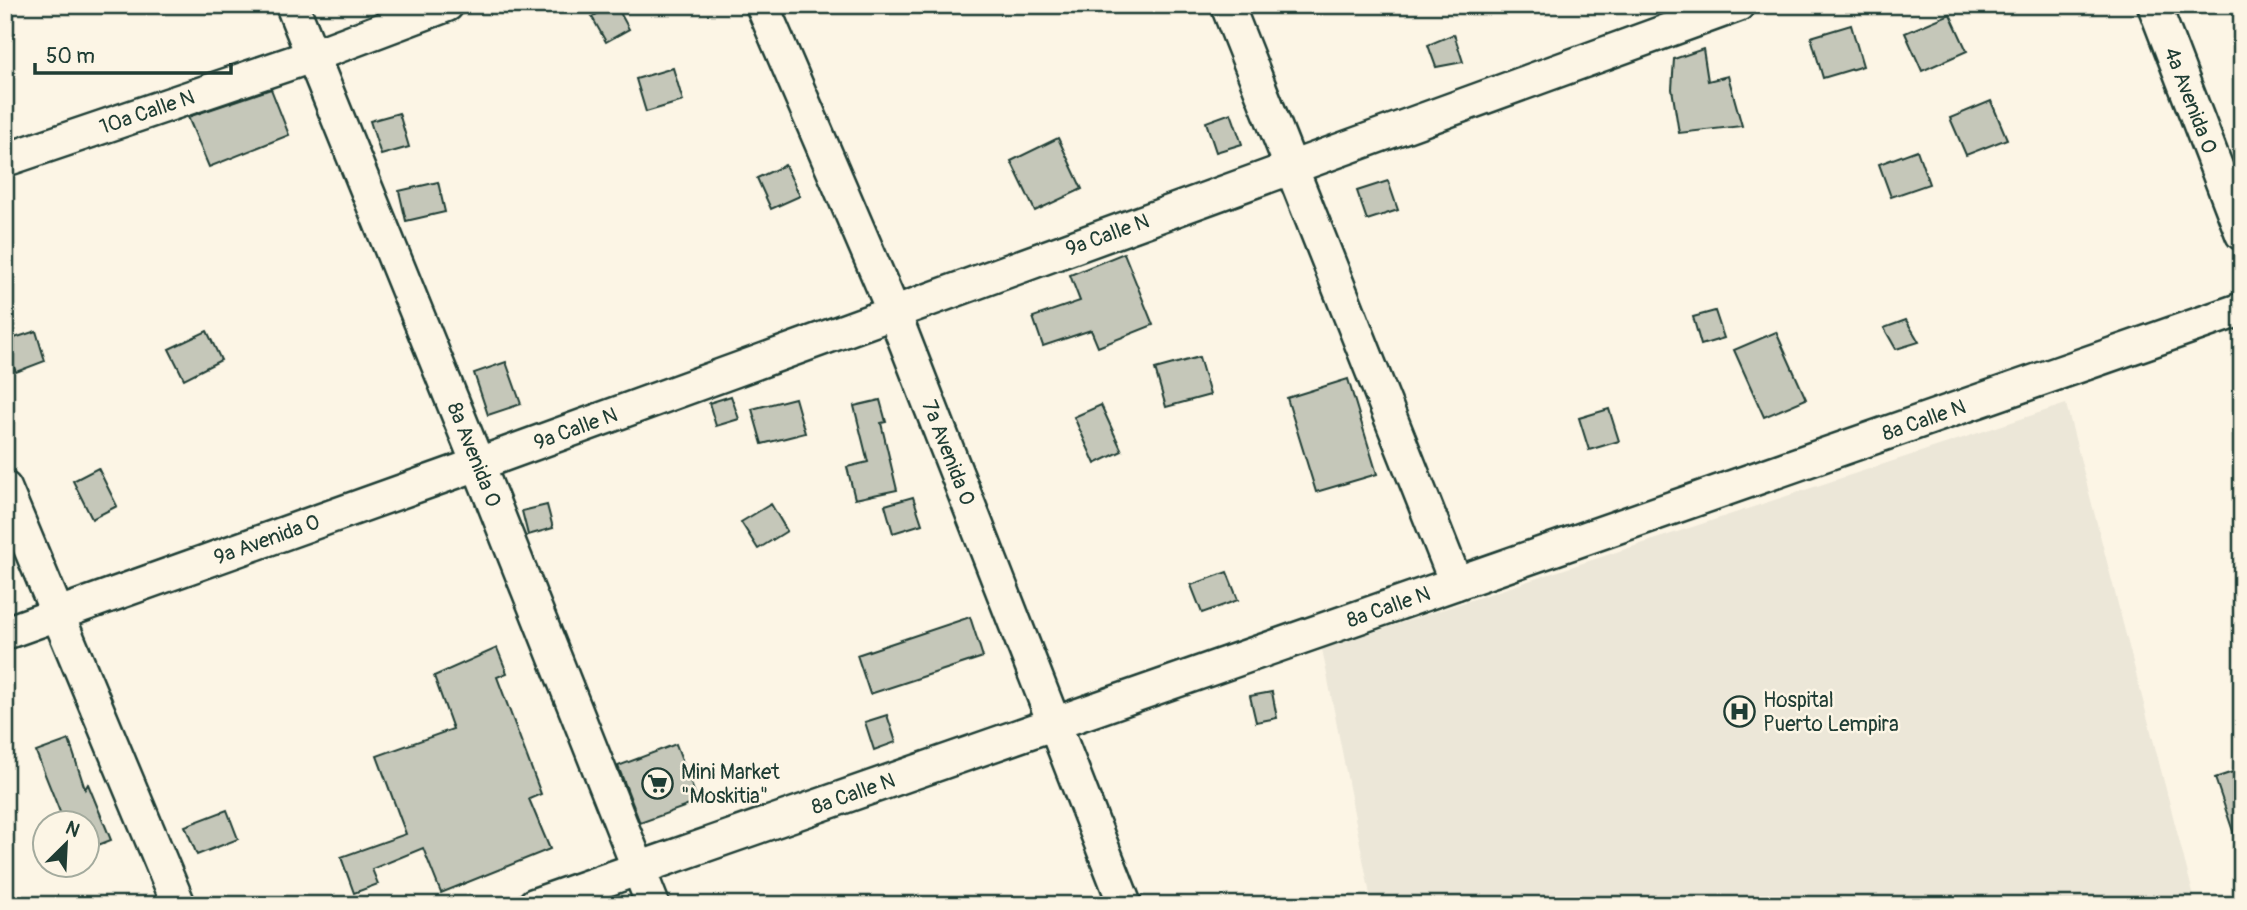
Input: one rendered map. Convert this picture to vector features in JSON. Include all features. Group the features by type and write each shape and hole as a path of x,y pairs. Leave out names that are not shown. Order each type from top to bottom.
{"street":[{"name":"8a Avenida O","path":"292,5 653,905"},
{"name":"10a Calle N","path":"5,160 312,56 447,5"},
{"name":"7a Avenida O","path":"762,5 894,313 1125,905"},
{"path":"1227,5 1456,583"},
{"name":"9a Calle N","path":"478,464 1738,5"},
{"name":"4a Avenida O","path":"2154,5 2242,234"},
{"name":"8a Calle N","path":"534,905 2242,309"},
{"name":"9a Avenida O","path":"5,633 478,464"},
{"path":"5,488 179,905"}],"shaded area":[{"name":"Hospital Puerto Lempira","path":"2066,404 2196,905 1372,905 1322,649"}],"building":[{"path":"616,5 629,29 606,42 592,17"},
{"path":"1950,14 1967,51 1922,71 1905,33"},
{"path":"1851,25 1863,66 1823,78 1811,37"},
{"path":"1454,34 1463,62 1436,67 1428,45"},
{"path":"1703,49 1708,81 1728,76 1742,126 1679,133 1672,89 1674,59"},
{"path":"673,68 683,101 646,112 636,79"},
{"path":"271,89 289,135 209,167 188,117"},
{"path":"1991,101 2007,139 1966,155 1950,118"},
{"path":"399,113 409,147 381,155 370,121"},
{"path":"1231,113 1242,144 1216,152 1206,122"},
{"path":"1058,138 1082,189 1035,211 1011,161"},
{"path":"1917,150 1929,184 1891,197 1879,164"},
{"path":"785,165 800,196 771,209 757,178"},
{"path":"1388,181 1398,210 1367,220 1357,191"},
{"path":"438,182 445,212 406,221 399,191"},
{"path":"1124,253 1153,325 1098,347 1091,330 1043,346 1033,317 1080,301 1070,275"},
{"path":"1715,311 1724,338 1701,345 1693,317"},
{"path":"1906,320 1919,342 1896,349 1884,328"},
{"path":"36,331 45,361 16,372 5,348 5,341"},
{"path":"207,331 221,360 184,379 169,349"},
{"path":"1776,332 1806,399 1764,417 1734,350"},
{"path":"1199,357 1210,395 1166,407 1155,369"},
{"path":"506,362 521,404 488,415 474,373"},
{"path":"1348,379 1377,474 1316,492 1287,398"},
{"path":"731,396 739,419 716,426 709,403"},
{"path":"795,398 805,433 762,444 752,409"},
{"path":"880,400 886,422 881,423 897,490 855,499 847,467 868,462 854,406"},
{"path":"1101,405 1122,451 1095,464 1074,417"},
{"path":"1609,409 1619,441 1589,450 1579,418"},
{"path":"98,468 117,506 92,519 73,481"},
{"path":"913,497 922,524 893,533 885,505"},
{"path":"771,504 787,531 758,549 741,522"},
{"path":"547,505 553,528 528,535 522,511"},
{"path":"1227,572 1238,600 1202,613 1191,585"},
{"path":"970,617 983,657 870,694 857,655"},
{"path":"497,648 507,673 497,677 541,794 529,799 550,849 441,893 423,848 372,869 378,884 354,893 341,857 406,834 377,756 453,729 434,676"},
{"path":"1272,692 1277,718 1256,722 1250,696"},
{"path":"887,715 896,742 874,750 865,722"},
{"path":"69,740 85,789 88,784 98,808 58,808 36,752"},
{"name":"Mini Market \"Moskitia\"","path":"676,744 698,802 640,823 618,766"},
{"path":"2242,769 2242,846 2238,846 2215,778"},
{"path":"227,810 238,839 197,855 185,826"},
{"path":"102,818 111,840 102,844"}],"place":[{"name":"Hospital Puerto Lempira","path":"1740,712"},
{"name":"Mini Market \"Moskitia\"","path":"658,784"}]}
